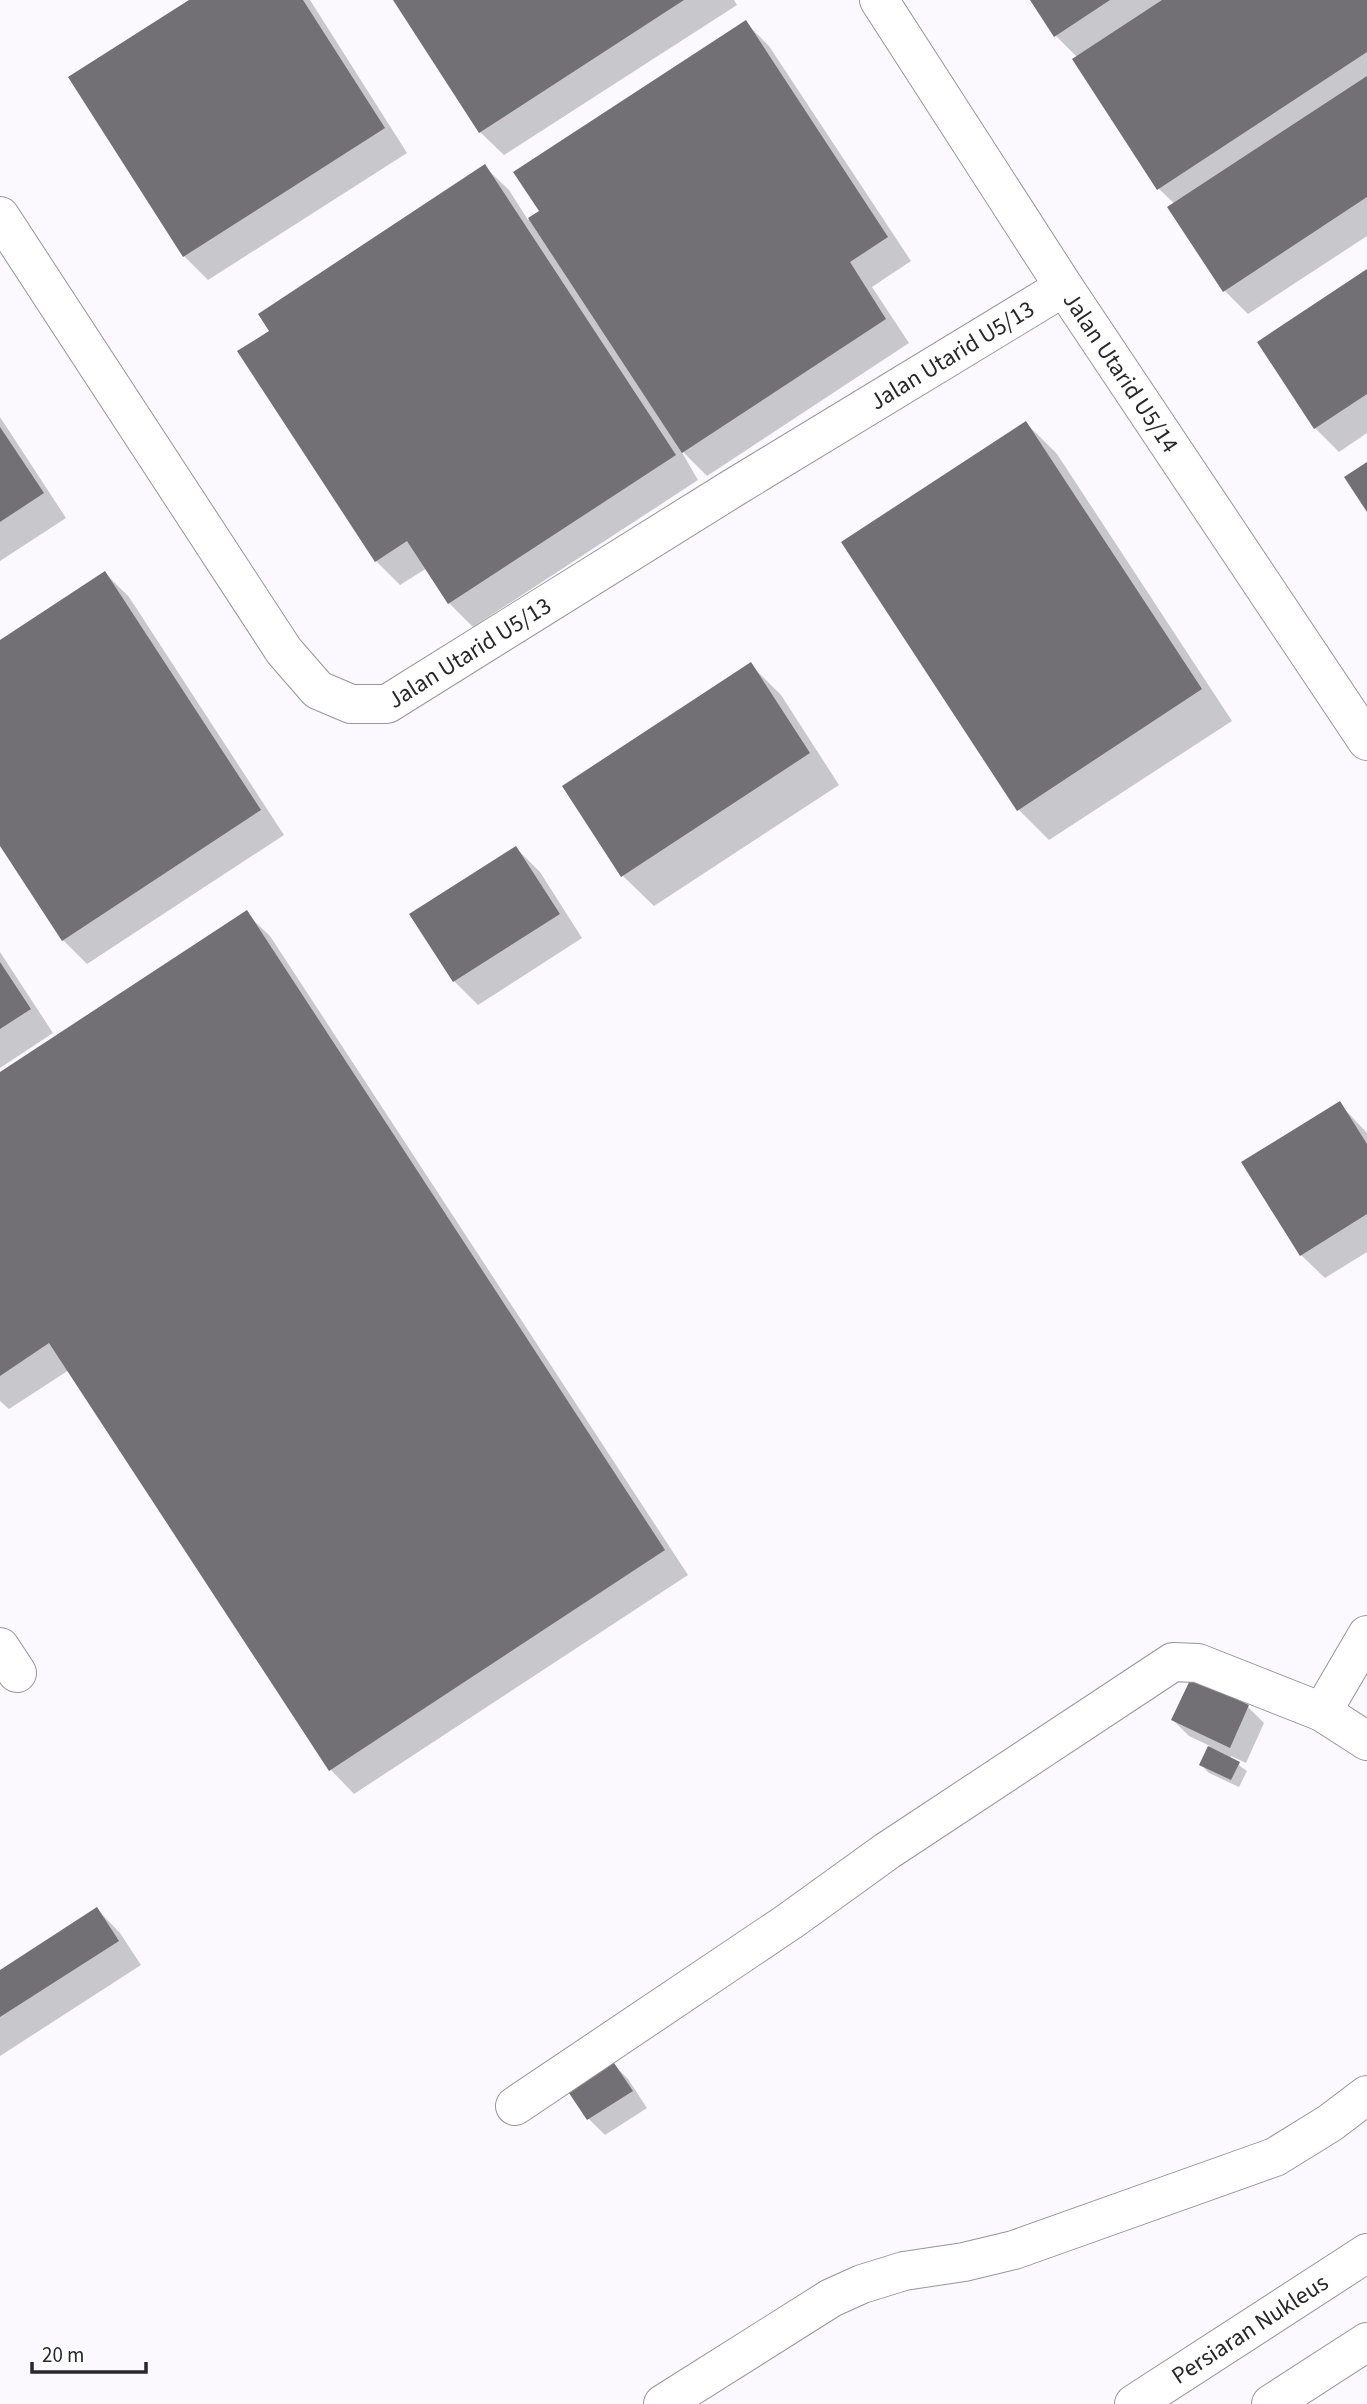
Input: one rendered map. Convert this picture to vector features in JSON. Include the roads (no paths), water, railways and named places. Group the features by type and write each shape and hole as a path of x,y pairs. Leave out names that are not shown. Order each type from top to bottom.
{"street":[{"name":"Jalan Utarid U5/14","path":"879,0 1064,287 1367,741"},
{"name":"Jalan Utarid U5/13","path":"0,216 284,652 318,690 351,704 387,704 1064,287"},
{"path":"1322,1712 1367,1635"},
{"path":"515,2106 790,1921 887,1851 1173,1662 1198,1663 1322,1712 1367,1741"},
{"path":"663,2404 841,2293 904,2271 964,2262 1014,2249 1275,2157 1330,2123 1367,2095"},
{"name":"Persiaran Nukleus","path":"1134,2404 1367,2253"},
{"path":"1270,2404 1367,2342"}]}
